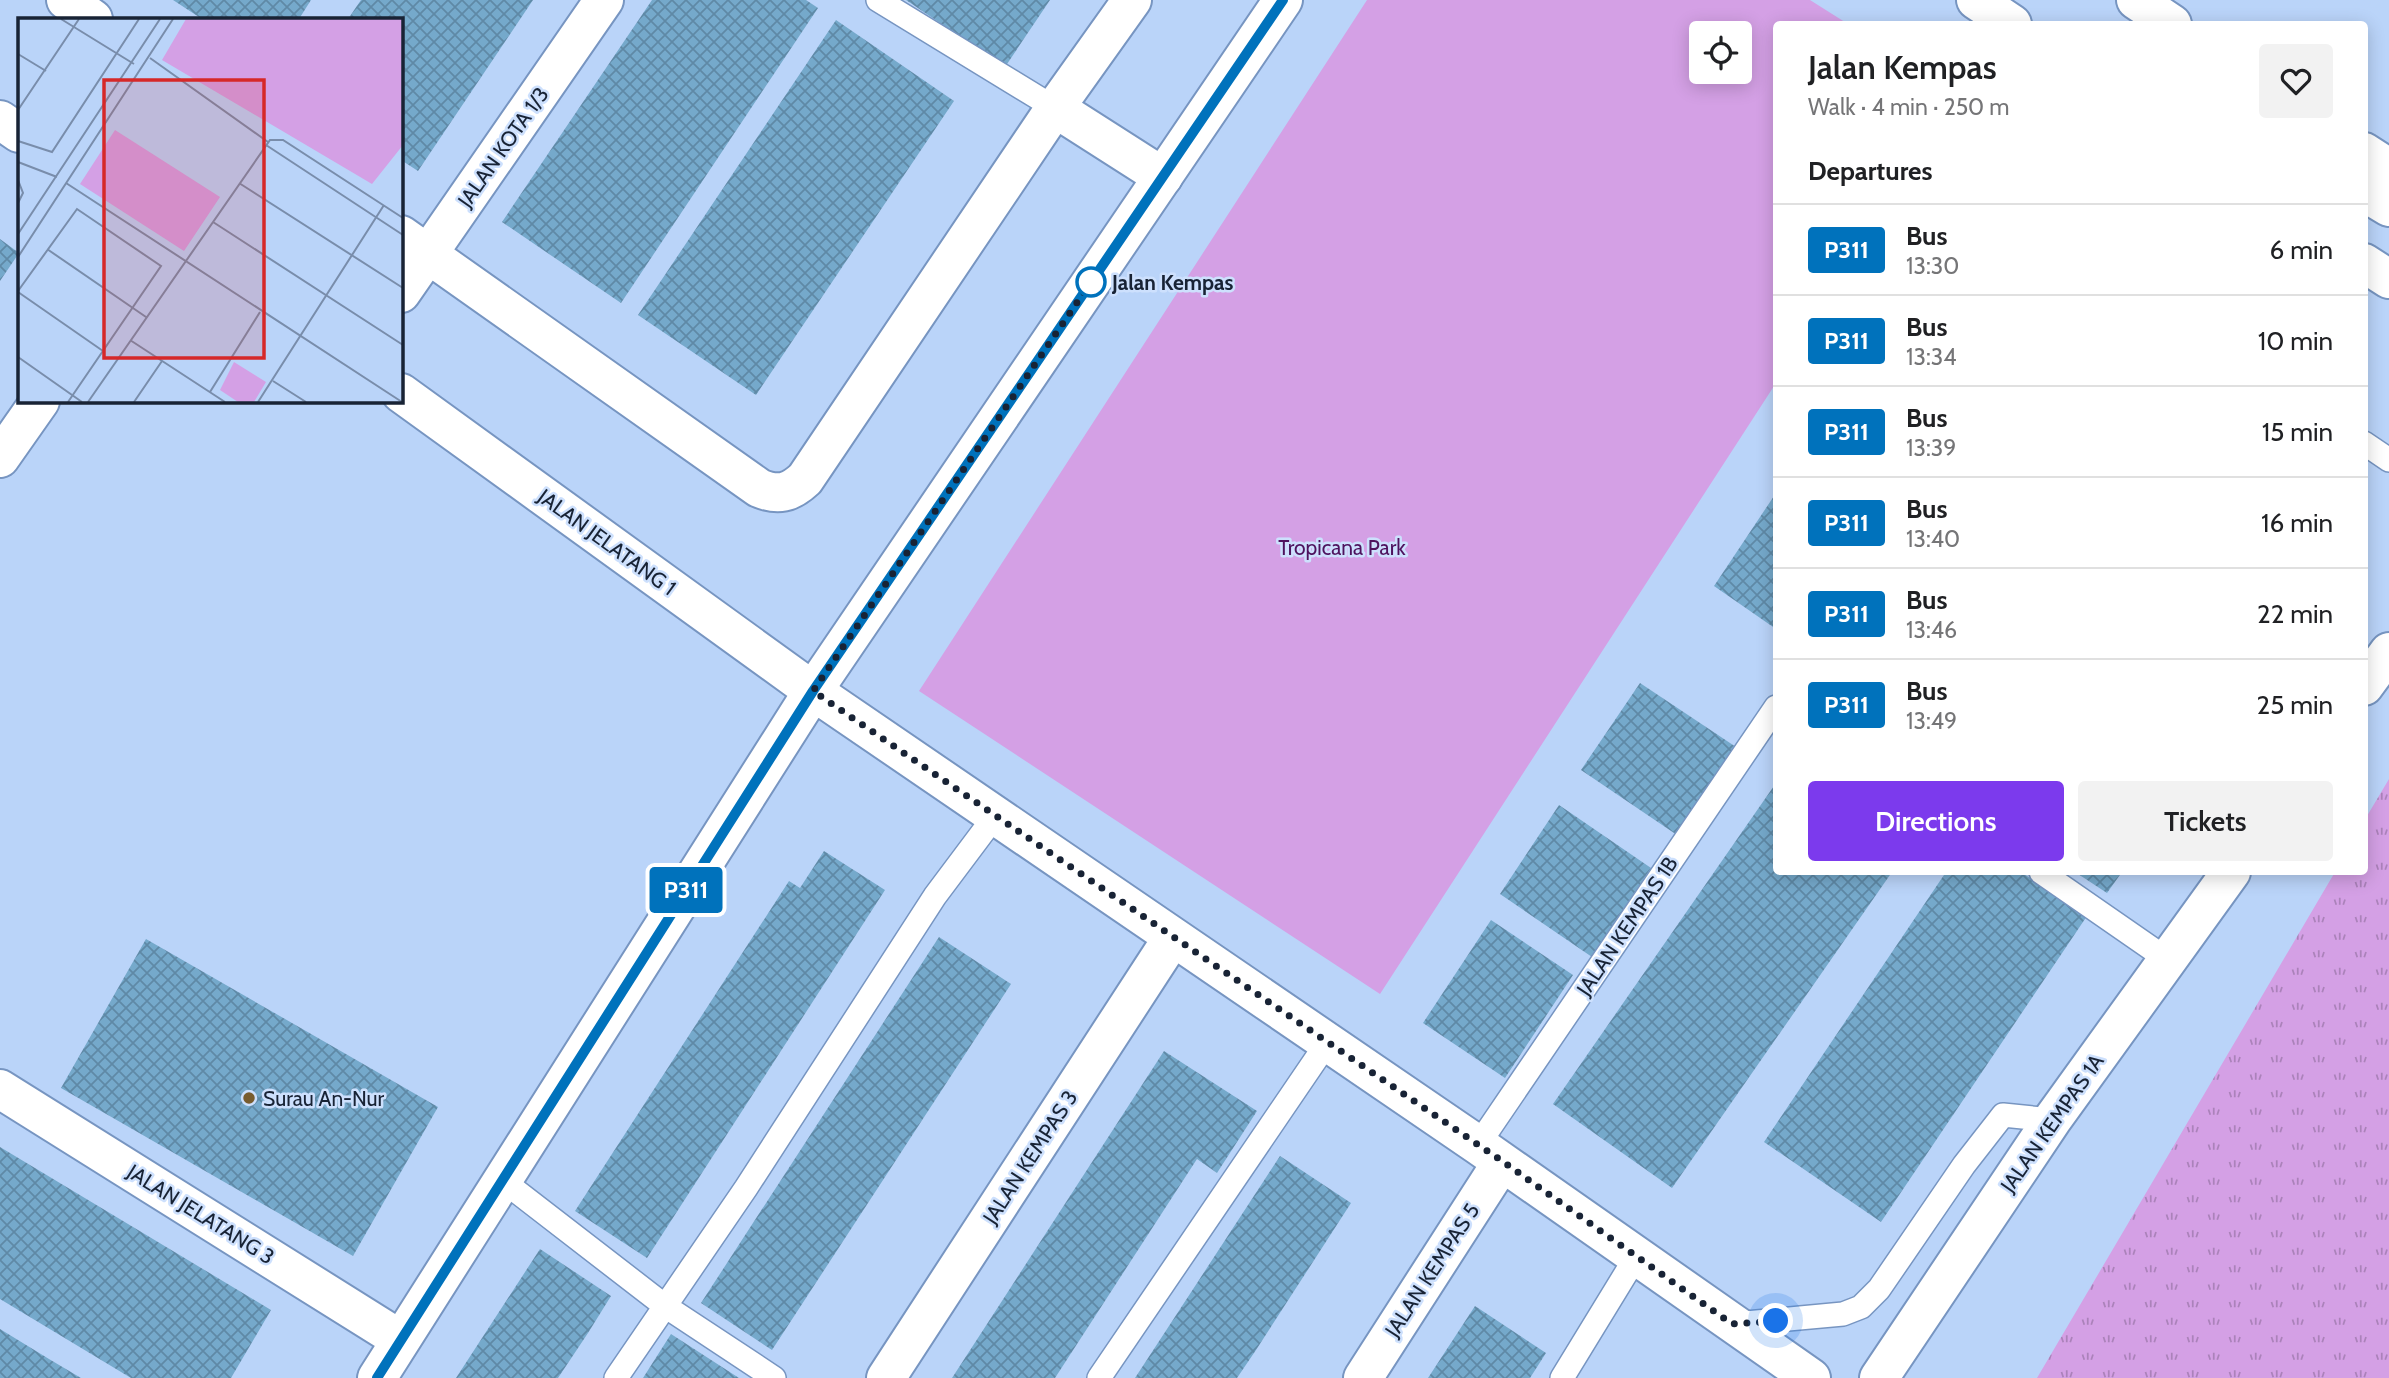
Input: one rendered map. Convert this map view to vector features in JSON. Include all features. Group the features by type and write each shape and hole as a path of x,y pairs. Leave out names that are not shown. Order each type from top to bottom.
{"street":[{"path":"66,0 92,18"},
{"name":"JALAN KOTA 1/3","path":"402,289 414,245 604,0"},
{"path":"414,245 759,488 771,493 784,493 805,479 1055,107 1132,0"},
{"path":"377,1378 813,691 1283,0"},
{"path":"1976,0 2008,21"},
{"path":"2136,0 2168,21"},
{"path":"1055,107 1163,177"},
{"path":"0,120 18,132"},
{"path":"2368,155 2389,168"},
{"path":"2368,194 2389,207"},
{"path":"2368,266 2389,279"},
{"name":"JALAN JELATANG 1","path":"402,394 813,691 1490,1153 1811,1378"},
{"path":"0,458 39,402"},
{"path":"2368,681 2389,652"},
{"name":"JALAN KEMPAS 1A","path":"1880,1378 2052,1120 2229,875"},
{"name":"JALAN KEMPAS 3","path":"886,1378 1173,937"},
{"name":"JALAN JELATANG 3","path":"0,1089 401,1340"},
{"name":"JALAN KEMPAS 5","path":"1363,1378 1490,1153"}],"lane":[{"path":"878,0 1055,107"},
{"path":"2368,446 2389,460"},
{"name":"JALAN KEMPAS 1B","path":"1490,1153 1773,712"},
{"path":"616,1378 746,1188 935,896 995,816"},
{"path":"2045,875 2168,960"},
{"path":"1099,1378 1327,1043"},
{"path":"1732,1324 1820,1318 1861,1307 1879,1289 1964,1165 2003,1115 2052,1120"},
{"path":"502,1180 665,1306 774,1378"},
{"path":"1562,1378 1636,1257"}],"green space":[{"name":"Tropicana Park","path":"1367,0 1810,0 1843,21 1773,21 1773,388 1380,994 919,691"},
{"path":"2389,779 2389,1378 2037,1378 2333,875 2368,875 2368,814"}],"building":[{"path":"173,0 311,0 300,18 200,18"},
{"path":"361,0 533,0 418,171 402,161 402,18 349,18"},
{"path":"652,0 806,0 818,8 621,303 502,222"},
{"path":"906,0 1050,0 1005,67"},
{"path":"836,20 954,101 756,395 638,315"},
{"path":"0,239 18,254 0,281"},
{"path":"1773,498 1773,627 1714,586"},
{"path":"1640,683 1736,747 1677,835 1581,770"},
{"path":"1773,787 1773,875 1890,875 1672,1188 1553,1104"},
{"path":"1559,805 1651,868 1592,957 1500,894"},
{"path":"824,851 885,890 647,1258 575,1211 789,881 800,888"},
{"path":"1944,875 2026,875 2087,916 1881,1222 1764,1142"},
{"path":"2080,875 2120,875 2107,893"},
{"path":"1491,920 1573,975 1505,1078 1423,1023"},
{"path":"939,937 1011,984 772,1350 701,1303"},
{"name":"Surau An-Nur","path":"146,939 438,1107 353,1256 61,1088"},
{"path":"1164,1051 1257,1111 1217,1173 1197,1159 1055,1378 952,1378"},
{"path":"0,1147 271,1310 231,1378 131,1378 0,1299"},
{"path":"1280,1156 1351,1203 1256,1350 1237,1378 1135,1378"},
{"path":"540,1249 611,1296 588,1333 558,1378 456,1378"},
{"path":"1475,1306 1546,1353 1530,1378 1428,1378"},
{"path":"0,1329 49,1359 81,1378 0,1378"},
{"path":"671,1334 739,1378 643,1378"}],"bus line":[{"name":"P311","path":"377,1378 813,691 1283,0"}],"place":[{"name":"Jalan Kempas","path":"1091,282"},
{"name":"Surau An-Nur","path":"249,1098"}],"route":[{"path":"1091,282 813,691 1502,1161 1732,1324 1776,1321"}]}
